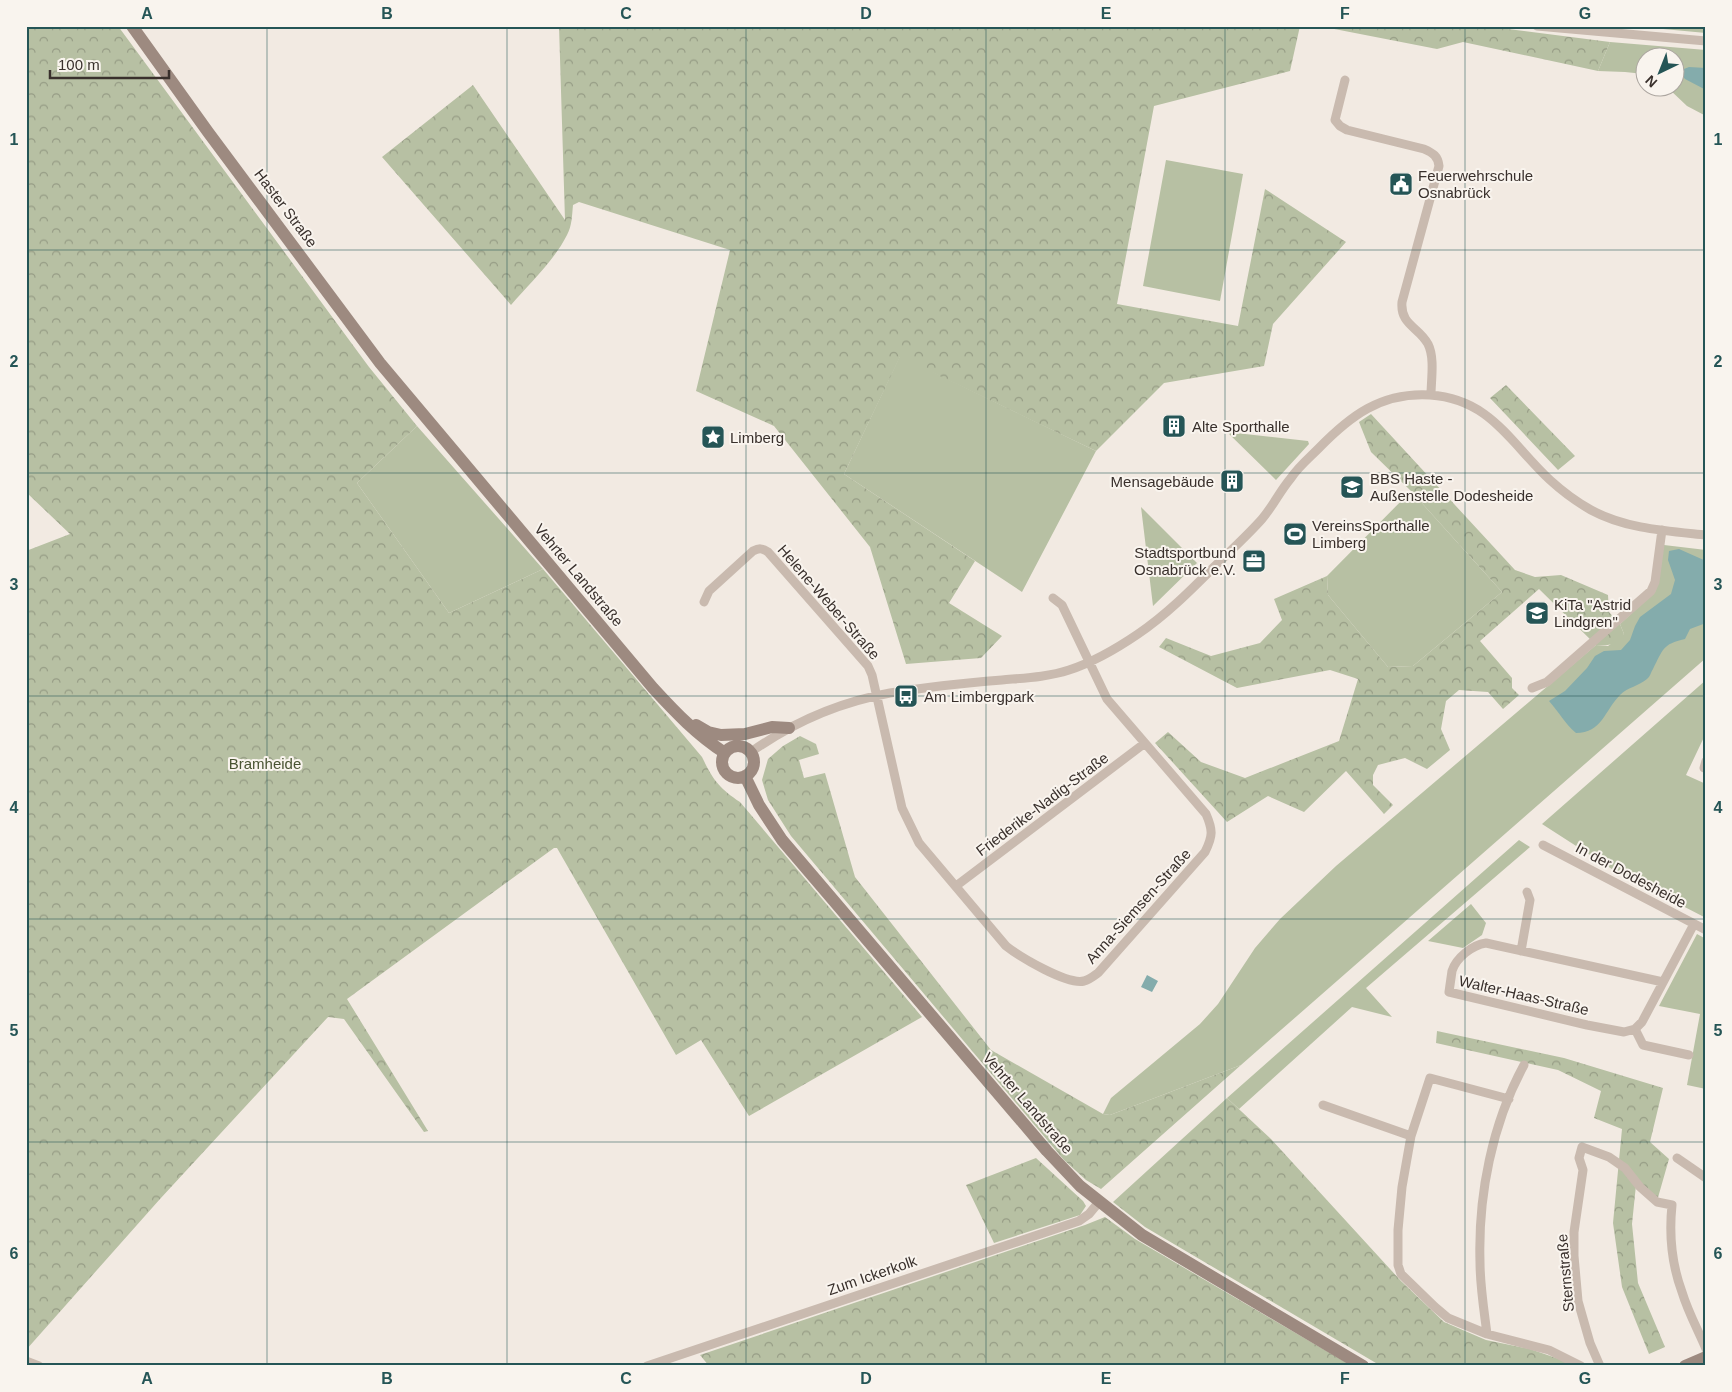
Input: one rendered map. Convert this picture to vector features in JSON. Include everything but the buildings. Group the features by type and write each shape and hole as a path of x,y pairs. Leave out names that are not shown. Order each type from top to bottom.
{"main road":[{"name":"Haster Straße","path":"132,26 208,132 380,363 420,405"},
{"name":"Vehrter Landstraße","path":"420,405 647,681 686,723 705,740 725,753"},
{"path":"686,723 721,735 745,734 772,727 789,728"},
{"path":"740,746 745,747 751,752 754,759 752,770 745,776 736,778 729,775 722,762 725,753 730,748 740,746"},
{"name":"Vehrter Landstraße","path":"745,776 759,804 796,858 1059,1165 1099,1202 1142,1235 1363,1366"},
{"path":"1685,1366 1703,1358"}],"street":[{"path":"1537,26 1706,41"},
{"path":"1344,80 1335,120 1340,126 1347,130 1424,149 1433,153 1439,159 1439,166 1401,310 1407,322 1427,343 1431,352 1431,395"},
{"path":"751,752 789,728 845,706 878,696 945,685 1040,676 1066,671 1089,663 1110,652 1140,633 1182,598 1262,519 1293,474 1352,416 1388,399 1409,395 1431,395 1453,400 1473,408 1492,419 1549,479 1568,495 1592,510 1615,520 1639,527 1706,536"},
{"path":"1532,688 1547,682 1651,590 1655,582 1662,530"},
{"name":"Helene-Weber-Straße","path":"704,602 709,591 746,558 758,549 763,549 868,666 878,696"},
{"name":"Anna-Siemsen-Straße","path":"878,696 902,808 919,843 1006,946 1020,956 1070,981 1085,981 1098,974 1205,852 1211,839 1211,826 1206,814 1107,699 1062,605 1053,598"},
{"name":"Friederike-Nadig-Straße","path":"956,886 1145,744"},
{"name":"In der Dodesheide","path":"1543,845 1706,930"},
{"path":"1521,951 1530,900 1527,892"},
{"path":"1689,1055 1643,1045 1634,1030 1642,1022 1694,924"},
{"name":"Walter-Haas-Straße","path":"1634,1030 1624,1032 1587,1025 1449,992 1453,970 1467,952 1478,945 1486,944 1663,982"},
{"path":"1487,1334 1480,1263 1482,1206 1489,1162 1509,1099 1524,1065"},
{"path":"1509,1099 1430,1078 1411,1136 1402,1187 1398,1230 1398,1265 1402,1274 1448,1318 1487,1334 1549,1350 1581,1366"},
{"path":"1323,1106 1411,1136"},
{"name":"Sternstraße","path":"1600,1366 1590,1343 1578,1301 1574,1256 1574,1232 1583,1170 1579,1158 1582,1147 1609,1157 1625,1168 1640,1187 1657,1202 1672,1205 1670,1223 1677,1277 1703,1358"},
{"path":"1677,1158 1706,1178"},
{"name":"Zum Ickerkolk","path":"648,1366 996,1247 1079,1221 1089,1214 1099,1202"},
{"path":"26,1361 39,1366"}],"green space":[{"name":"Bramheide","path":"26,26 118,26 369,367 417,426 357,483 449,613 543,569 702,757 717,783 740,802 922,1017 749,1116 701,1040 676,1055 557,848 554,848 347,999 428,1131 424,1132 344,1019 328,1017 160,1199 26,1350 26,551 70,534 26,492"},
{"path":"559,26 1300,26 1290,71 1154,106 1117,304 1238,326 1265,189 1346,242 1273,324 1264,366 1164,383 1096,451 900,357 844,474 975,561 949,603 1002,636 981,658 906,664 870,547 774,426 696,391 730,250 579,202 573,205 570,228 562,245 511,305 382,157 473,85 565,220"},
{"path":"1319,26 1484,26 1610,42 1598,71 1463,42 1437,49"},
{"path":"1631,26 1706,26 1706,33"},
{"path":"1610,42 1682,48 1634,48 1634,73 1598,71"},
{"path":"1684,48 1706,50 1706,116 1687,106 1679,98 1684,98"},
{"path":"1166,160 1243,174 1220,301 1143,286"},
{"path":"900,356 1096,451 1022,592 844,474"},
{"path":"1506,385 1575,456 1558,470 1490,398"},
{"path":"1371,414 1515,570 1535,577 1561,575 1608,595 1609,612 1620,624 1624,634 1619,641 1612,644 1596,645 1539,589 1480,641 1512,678 1512,688 1519,695 1503,709 1488,692 1459,690 1446,701 1441,729 1450,750 1427,769 1405,758 1378,765 1373,775 1373,785 1393,805 1384,814 1346,771 1304,812 1268,796 1227,822 1155,743 1168,732 1201,762 1245,778 1339,741 1358,679 1330,670 1237,688 1159,647 1166,638 1211,656 1260,643 1282,620 1274,599 1327,576 1328,595 1388,667 1413,666 1502,592 1411,491 1371,452 1359,422"},
{"path":"417,426 543,569 449,613 357,483"},
{"path":"1227,432 1308,441 1309,444 1276,480"},
{"path":"1411,491 1502,592 1413,666 1388,667 1328,595 1327,576"},
{"path":"1141,507 1197,563 1153,606"},
{"path":"1664,545 1706,550 1706,658 1241,1065 1110,1115 1103,1114 1111,1098 1200,1024 1218,1004 1255,948 1280,919 1336,866 1596,645 1608,646 1624,634 1620,624 1655,592"},
{"path":"1706,680 1706,733 1686,775 1706,784 1706,918 1615,871 1542,824"},
{"path":"800,736 816,744 819,754 799,760 804,778 825,773 855,877 991,1050 1103,1114 1110,1115 1241,1065 1101,1189 1086,1180 1064,1160 791,836 768,800 762,780 768,759 783,746"},
{"path":"1519,840 1530,847 1366,988 1392,1017 1352,1007 1239,1109 1227,1098"},
{"path":"1471,904 1486,923 1482,935 1463,948 1428,941"},
{"path":"1697,934 1706,939 1706,1089 1687,1085 1700,1014 1659,1006"},
{"path":"1437,1031 1564,1058 1663,1088 1650,1142 1669,1159 1657,1201 1636,1185 1632,1224 1638,1283 1665,1347 1649,1354 1622,1287 1613,1223 1622,1129 1594,1118 1601,1091 1558,1070 1436,1043"},
{"path":"1227,1098 1271,1139 1401,1281 1444,1322 1486,1340 1530,1349 1562,1360 1570,1366 1381,1366 1145,1227 1113,1202"},
{"path":"1036,1158 1083,1201 1086,1206 1080,1215 994,1243 966,1185"},
{"path":"1105,1217 1135,1239 1352,1366 709,1366 700,1355 1085,1225"}],"water":[{"path":"1689,67 1706,68 1706,90 1685,79 1684,69"},
{"path":"1679,549 1706,561 1706,623 1690,629 1685,639 1667,646 1661,652 1648,678 1620,695 1602,720 1592,729 1576,733 1549,701 1565,691 1587,668 1595,656 1604,651 1621,650 1630,640 1640,617 1671,594 1675,580 1668,560 1669,551"},
{"path":"1147,975 1158,981 1152,992 1141,987"}],"place":[{"name":"Feuerwehrschule Osnabrück","path":"1401,184"},
{"name":"Alte Sporthalle","path":"1174,426"},
{"name":"Limberg","path":"713,437"},
{"name":"Mensagebäude","path":"1232,481"},
{"name":"BBS Haste - Außenstelle Dodesheide","path":"1352,487"},
{"name":"VereinsSporthalle Limberg","path":"1295,534"},
{"name":"Stadtsportbund Osnabrück e.V.","path":"1254,561"},
{"name":"KiTa \"Astrid Lindgren\"","path":"1537,613"},
{"name":"Am Limbergpark","path":"906,696"}]}
